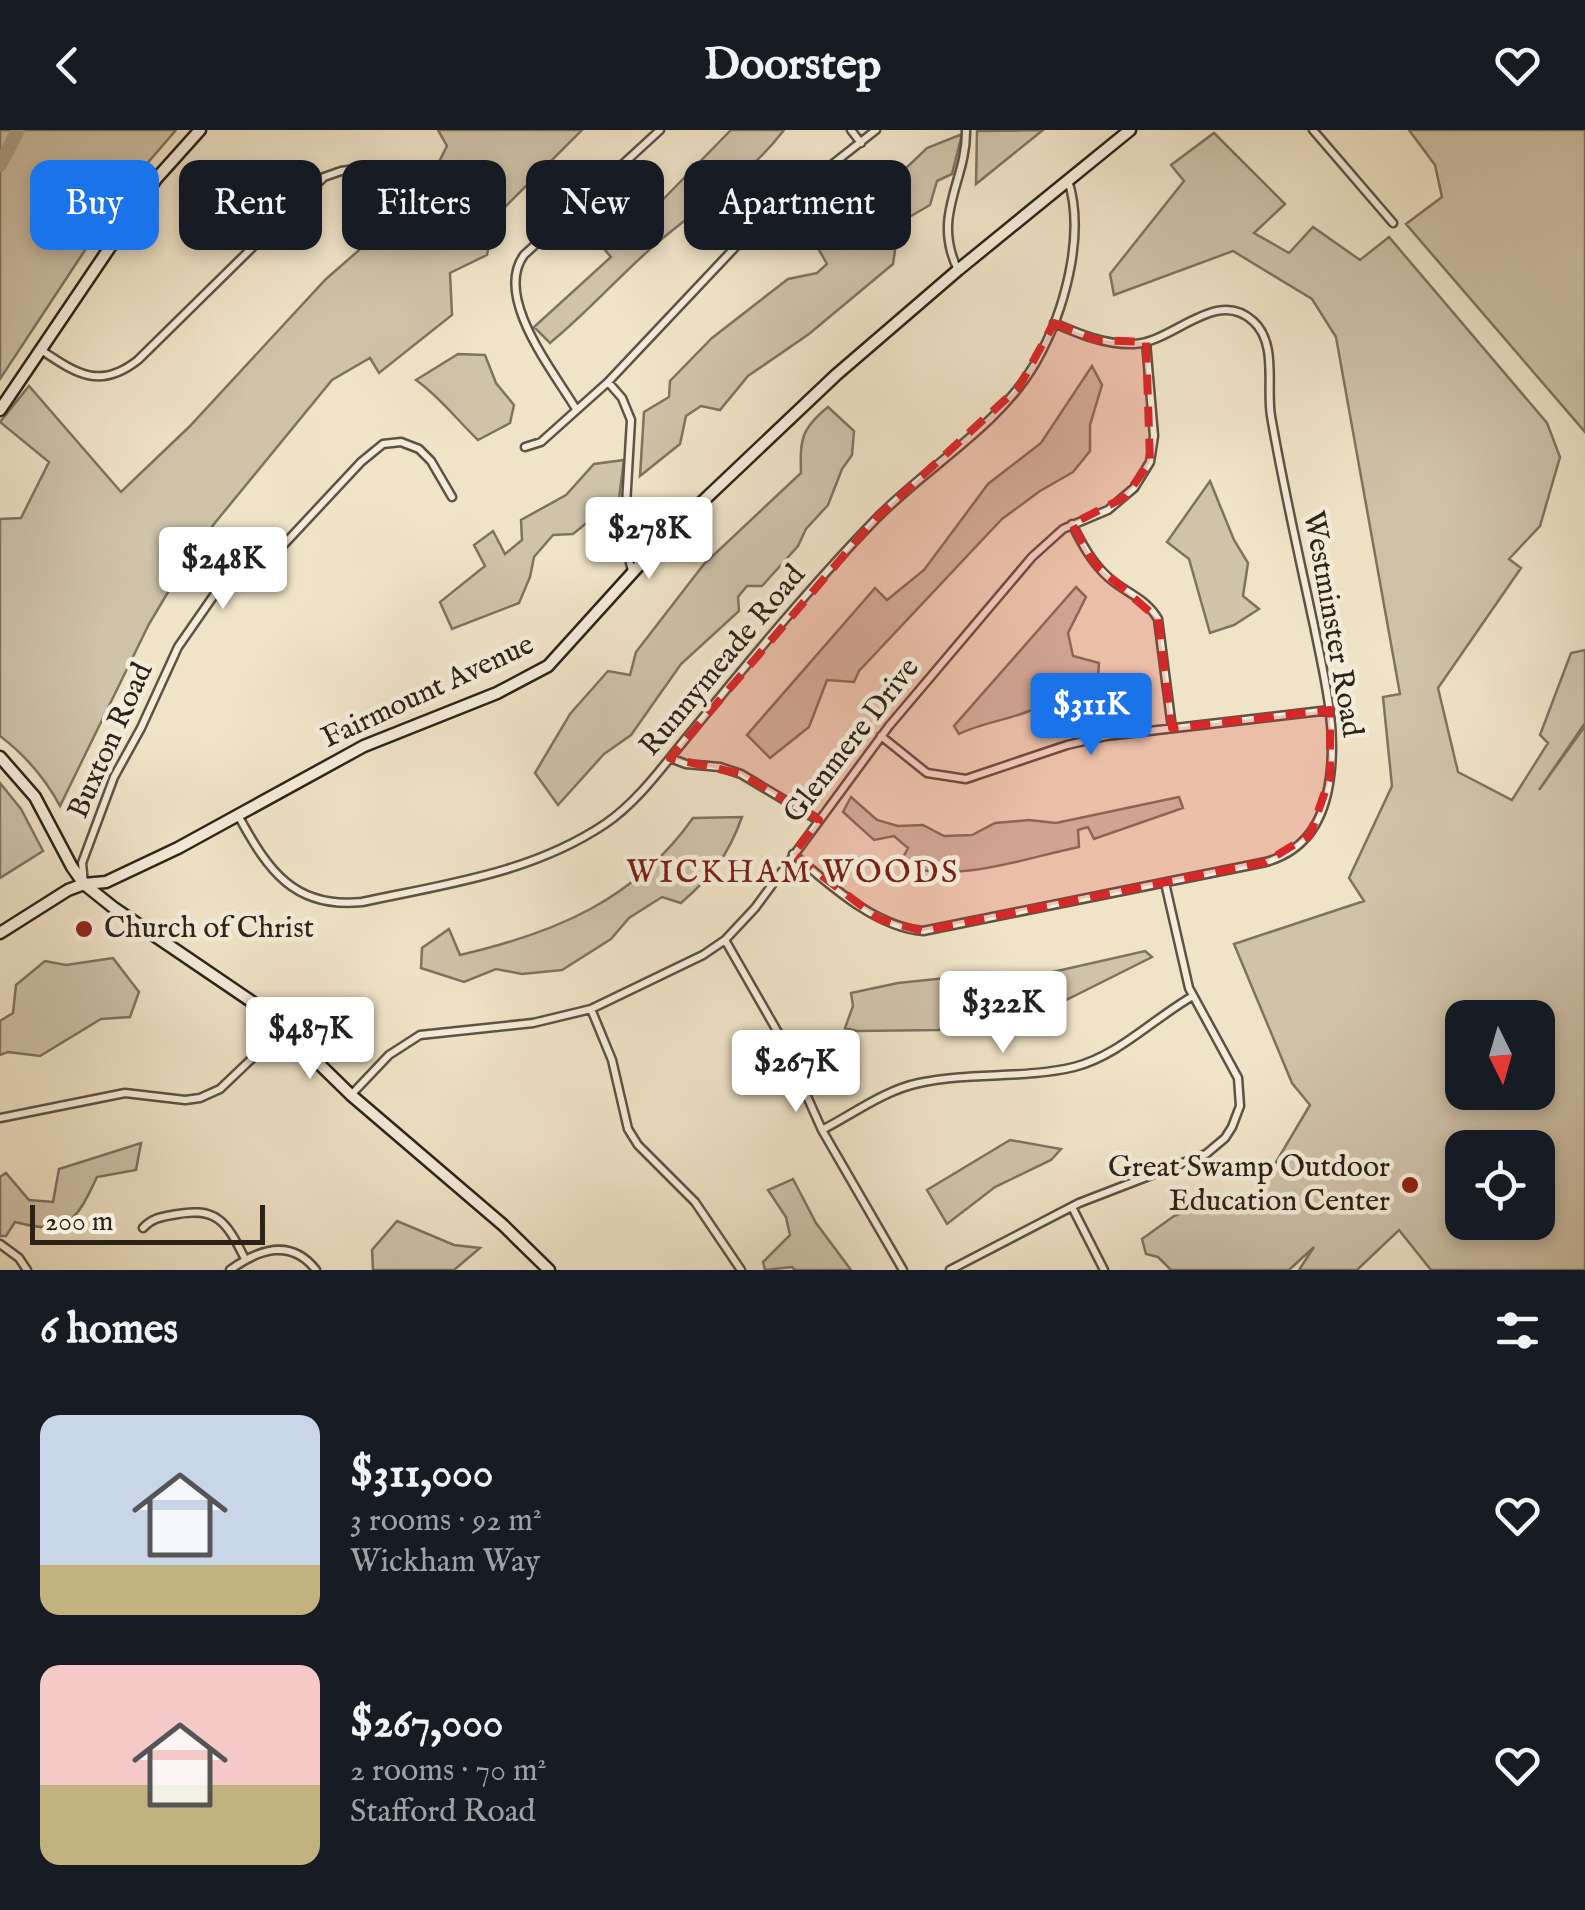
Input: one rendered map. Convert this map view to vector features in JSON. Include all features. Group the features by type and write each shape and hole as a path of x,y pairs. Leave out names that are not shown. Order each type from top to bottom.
{"main road":[{"path":"0,410 156,178 200,130"},
{"name":"Fairmount Avenue","path":"0,932 84,884 106,882 239,817 364,746 497,694 548,666 632,571 836,375 1130,130"},
{"path":"0,756 36,797 84,884 243,993 351,1095 477,1202 545,1266"}],"street":[{"path":"576,409 524,323 515,290 516,269 524,255 660,130"},
{"path":"851,130 861,143"},
{"path":"525,448 541,442 608,382 747,233 876,130"},
{"path":"958,270 949,252 948,224 966,130"},
{"path":"1313,130 1392,224"},
{"path":"41,350 83,374 102,377 121,372 138,360 324,178 342,170"},
{"name":"Runnymeade Road","path":"239,817 263,859 282,881 324,900 362,902 499,873 551,854 618,814 876,518 990,419 1020,387 1048,340 1068,271 1076,216 1068,180"},
{"name":"Westminster Road","path":"793,854 880,919 923,932 1280,858 1310,835 1323,810 1330,777 1330,710 1270,414 1268,355 1262,332 1251,318 1225,309 1210,312 1175,332 1146,342 1096,340 1054,323"},
{"name":"Glenmere Drive","path":"351,1095 390,1055 420,1035 533,1023 591,1009 702,956 741,926 881,736 1032,558 1072,524 1108,510 1125,498 1141,480 1150,462 1154,422 1146,342"},
{"path":"608,382 622,398 632,420 624,540 632,571"},
{"name":"Buxton Road","path":"84,884 82,862 114,777 178,647 226,578 276,553 383,444 401,442 419,448 452,497"},
{"path":"1072,524 1095,564 1149,606 1158,619 1172,728"},
{"path":"881,736 927,772 966,778 1067,745 1172,728 1330,710"},
{"path":"670,758 741,774 818,820"},
{"path":"950,1270 1072,1207 1206,1154 1232,1127 1240,1106 1238,1078 1193,996 1165,883"},
{"path":"725,940 793,1061 822,1130 903,1270"},
{"path":"822,1130 917,1083 1044,1072 1088,1062 1193,996"},
{"path":"591,1009 612,1060 625,1122 632,1137 695,1202 741,1270"},
{"path":"0,1118 125,1093 200,1098 220,1088 284,1028"},
{"path":"1072,1207 1104,1270"},
{"path":"142,1228 162,1217 202,1211 218,1217 227,1227 245,1259"},
{"path":"0,1244 19,1258 27,1270"},
{"path":"230,1270 271,1249 286,1249 316,1270"},
{"path":"531,1270 545,1266"}],"highlighted area":[{"path":"1054,323 1096,340 1146,342 1150,462 1125,497 1072,524 1095,564 1158,619 1172,728 1330,710 1330,777 1310,835 1266,862 923,931 879,919 793,854 819,820 741,774 670,758 876,518 1019,387"}],"shaded area":[{"path":"0,130 176,130 150,160 30,160 30,250 85,250 0,379"},
{"path":"438,130 582,130 552,160 526,160 526,186 506,206 506,160 440,160 447,146"},
{"path":"731,130 784,130 757,160 702,160"},
{"path":"1043,130 976,184 977,131"},
{"path":"1409,130 1585,130 1585,432 1406,224 1442,197 1435,165"},
{"path":"1214,133 1285,204 1254,233 1289,253 1313,227 1360,260 1389,237 1547,423 1560,457 1540,526 1509,559 1521,568 1438,688 1458,772 1512,800 1548,743 1540,735 1571,653 1585,650 1585,723 1539,790 1585,726 1585,1270 1431,1270 1399,1230 1357,1270 1299,1270 1314,1247 1289,1270 1171,1270 1158,1257 1146,1254 1142,1239 1174,1216 1218,1198 1248,1209 1310,1105 1292,1083 1234,944 1364,901 1349,878 1392,786 1383,697 1400,694 1336,337 1312,299 1233,251 1114,295 1110,274 1184,181 1171,165"},
{"path":"962,134 952,174 937,181 930,205 911,216 911,163 927,148"},
{"path":"684,178 684,221 664,237 664,198"},
{"path":"359,250 488,250 487,255 450,273 452,315 379,373 370,358 332,380 214,524 149,624 60,806 34,768 0,736 0,519 21,518 49,462 0,422 29,386 121,492 189,427 326,279"},
{"path":"605,250 650,250 550,343 534,327 611,257"},
{"path":"819,250 895,250 893,264 809,334 748,376 720,410 701,406 686,416 680,444 640,476 644,412 669,397 670,381 712,338 788,279 817,273 827,264"},
{"path":"458,354 485,355 496,383 514,405 510,423 478,440 416,380"},
{"path":"1092,366 1102,385 1090,425 1090,451 1073,472 1002,519 859,671 854,682 827,680 809,727 770,758 747,735 875,588 887,600 924,570 988,484 1041,443"},
{"path":"828,407 854,431 852,455 828,505 762,586 747,586 738,597 739,611 681,664 631,735 604,754 558,805 535,773 570,714 608,671 630,675 636,652 704,564 801,473 804,436"},
{"path":"624,460 618,506 595,516 573,534 553,535 534,557 519,603 452,629 440,602 485,566 474,545 493,531 505,554 522,540 521,520 566,495 594,464"},
{"path":"1210,481 1234,540 1248,563 1243,596 1259,609 1234,625 1210,633 1189,559 1167,542"},
{"path":"1076,587 1086,597 1068,633 1073,656 1099,663 1098,677 1034,709 959,734 954,726"},
{"path":"0,783 21,809 43,851 0,878"},
{"path":"851,797 877,820 898,826 923,825 944,836 972,835 995,823 1056,823 1179,797 1183,808 1094,839 1088,827 1078,830 1079,847 989,868 943,872 899,865 908,848 894,836 874,840 843,812"},
{"path":"742,817 718,864 681,903 662,897 629,918 611,939 562,970 522,974 496,969 464,982 421,968 422,948 449,929 460,955 560,924 619,892 670,847 693,818"},
{"path":"1145,951 1152,957 1064,1001 999,1018 938,1030 845,1028 853,1006 851,993 898,983 975,975 1005,979 1035,976"},
{"path":"113,958 139,992 130,1017 101,1019 40,1056 8,1052 0,1055 0,1021 13,1013 16,985 45,961 66,965"},
{"path":"1010,1140 1061,1149 1051,1160 995,1187 947,1224 927,1190"},
{"path":"141,1143 136,1170 97,1177 83,1205 68,1222 47,1227 15,1222 6,1236 0,1236 0,1177 6,1173 29,1200 53,1202 59,1169"},
{"path":"793,1179 816,1223 851,1270 765,1270 763,1262 790,1235 786,1217 768,1190"},
{"path":"397,1221 454,1245 480,1248 454,1270 373,1270 372,1250"}],"waterway":[{"path":"0,165 18,130"}],"place":[{"name":"Church of Christ","path":"84,929"},
{"name":"Great Swamp Outdoor Education Center","path":"1410,1185"}],"district":[{"name":"WICKHAM WOODS","path":"793,873"}]}
